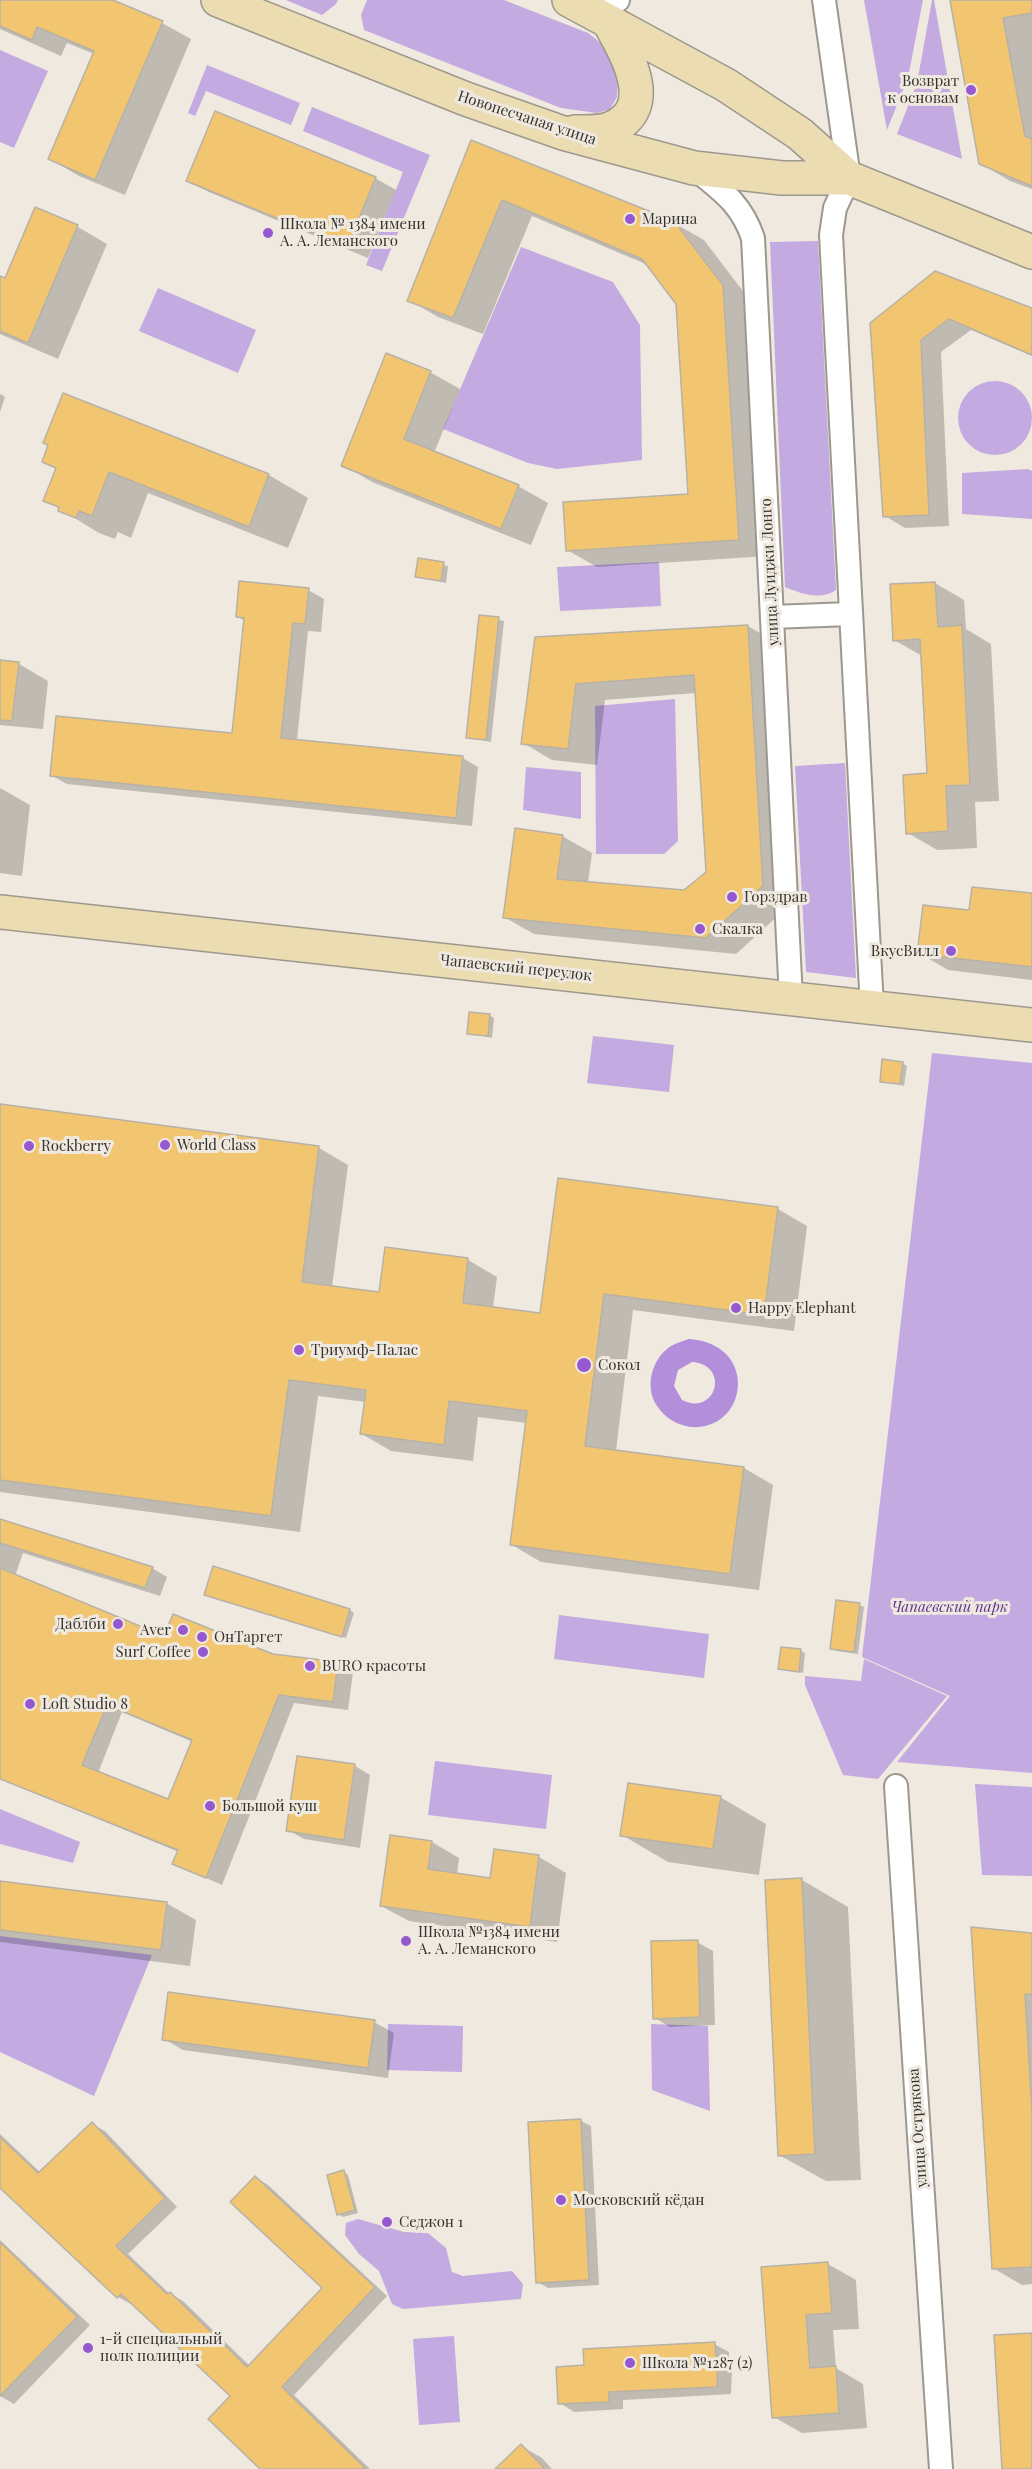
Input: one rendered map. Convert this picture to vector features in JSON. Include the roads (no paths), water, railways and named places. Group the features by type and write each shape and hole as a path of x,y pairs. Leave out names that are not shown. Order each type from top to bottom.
{"main road":[{"name":"Новопесчаная улица","path":"218,0 466,99 563,133 694,168 782,178 849,178"},
{"name":"Новопесчаная улица","path":"575,3 614,11 800,134 849,178 1032,252"},
{"path":"563,133 611,129 623,121 635,105 637,86 614,11"},
{"name":"Чапаевский переулок","path":"0,912 1032,1025"}],"street":[{"path":"824,0 849,178 835,208 831,235 872,1008"},
{"name":"улица Луиджи Лонго","path":"694,168 734,201 746,218 753,238 791,999"},
{"path":"772,617 850,614"},
{"name":"улица Острякова","path":"896,1786 941,2469"}],"place":[{"name":"Возврат к основам","path":"971,90"},
{"name":"Марина","path":"630,219"},
{"name":"Школа № 1384 имени А. А. Леманского","path":"268,233"},
{"name":"Горздрав","path":"732,897"},
{"name":"Скалка","path":"700,929"},
{"name":"ВкусВилл","path":"951,951"},
{"name":"World Class","path":"165,1145"},
{"name":"Rockberry","path":"29,1146"},
{"name":"Happy Elephant","path":"736,1308"},
{"name":"Триумф-Палас","path":"299,1350"},
{"name":"Сокол","path":"584,1365"},
{"name":"Даблби","path":"118,1624"},
{"name":"Aver","path":"183,1630"},
{"name":"ОнТаргет","path":"202,1637"},
{"name":"Surf Coffee","path":"203,1652"},
{"name":"BURO красоты","path":"310,1666"},
{"name":"Loft Studio 8","path":"30,1704"},
{"name":"Большой куш","path":"210,1806"},
{"name":"Школа №1384 имени А. А. Леманского","path":"406,1941"},
{"name":"Московский кёдан","path":"561,2200"},
{"name":"Седжон 1","path":"387,2222"},
{"name":"1-й специальный полк полиции","path":"88,2348"},
{"name":"Школа №1287 (2)","path":"630,2363"}],"park label":[{"name":"Чапаевский парк","path":"950,1607"}]}
